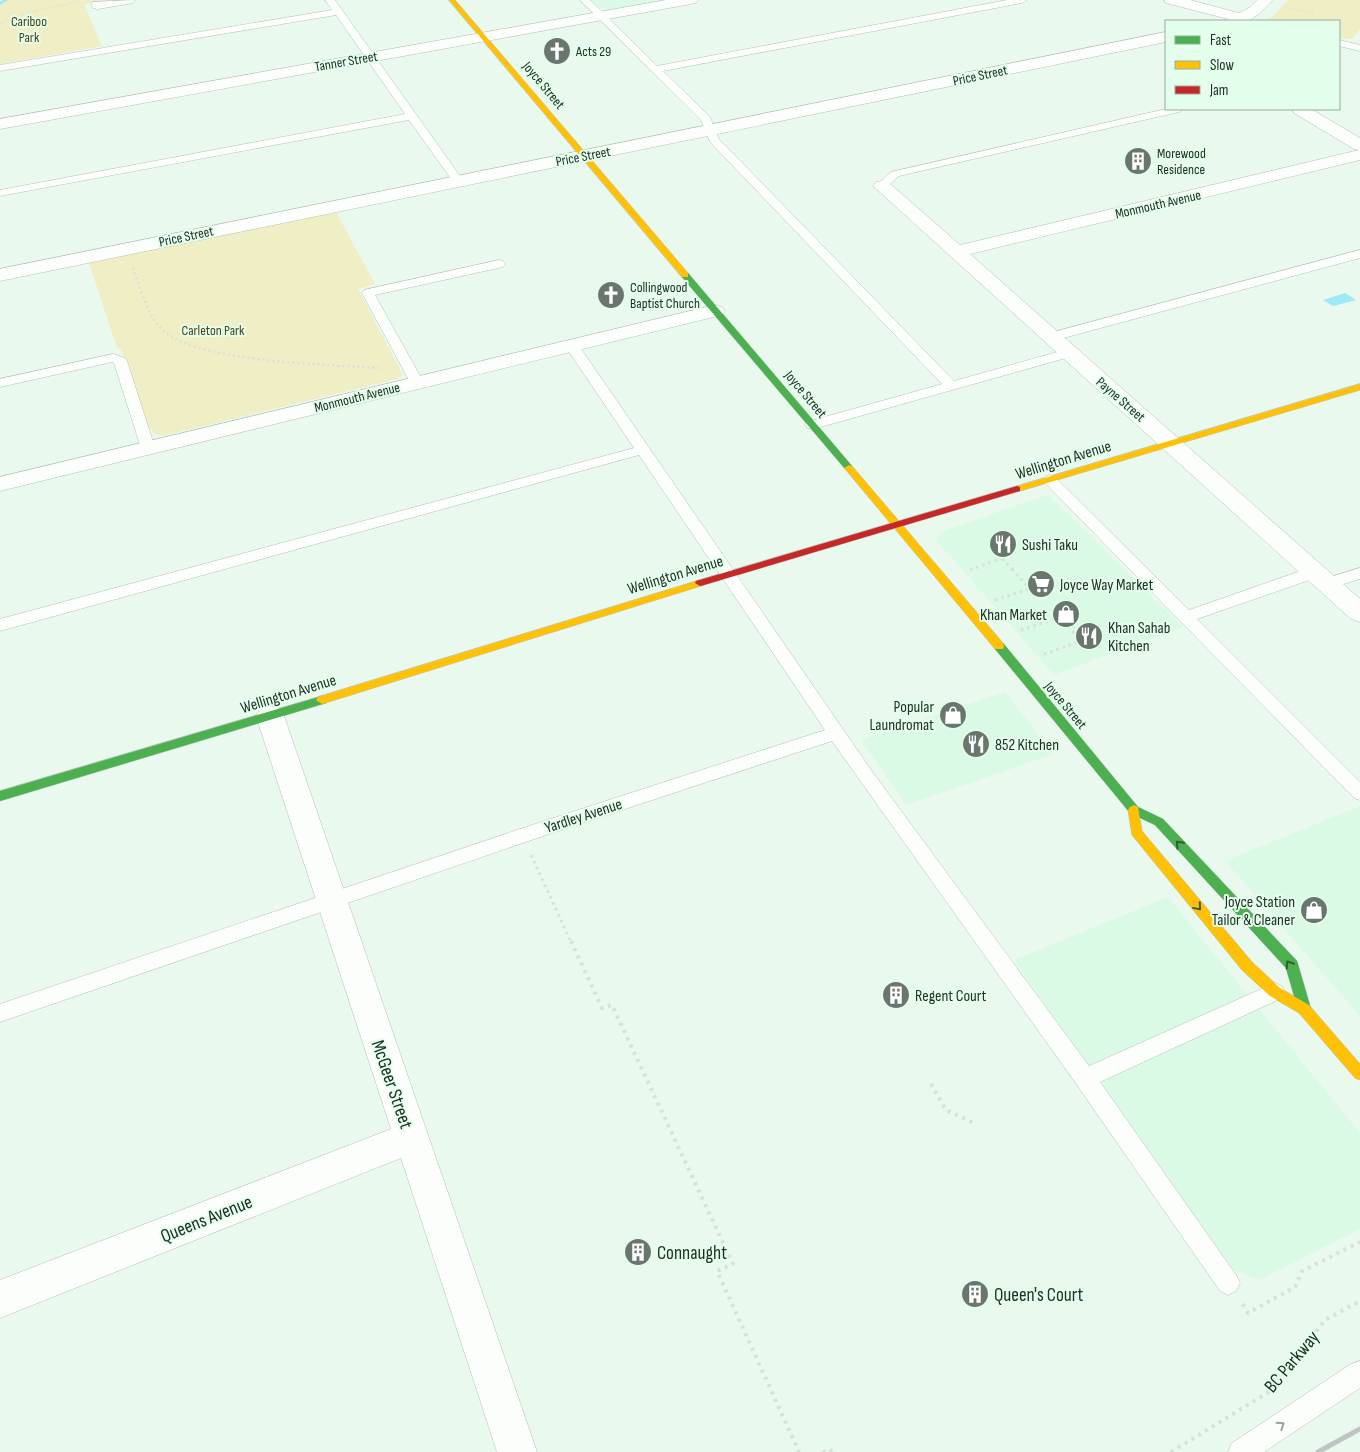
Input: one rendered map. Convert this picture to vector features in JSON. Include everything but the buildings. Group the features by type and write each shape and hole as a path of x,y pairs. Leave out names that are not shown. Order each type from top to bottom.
{"main road":[{"name":"Joyce Street","path":"452,0 898,525 1134,810 1159,822 1292,965 1304,1009"},
{"name":"Wellington Avenue","path":"0,796 270,716 729,574 1360,387"},
{"name":"Joyce Street","path":"1134,810 1136,832 1247,966 1275,992 1304,1009 1360,1074"}],"street":[{"path":"98,5 128,0"},
{"name":"Tanner Street","path":"0,124 691,0"},
{"path":"1171,0 1223,12 1242,20 1254,11 1272,3"},
{"name":"Price Street","path":"0,275 1165,37"},
{"path":"1302,110 1360,145"},
{"name":"Monmouth Avenue","path":"956,252 1360,155"},
{"name":"Payne Street","path":"882,186 1360,613"},
{"name":"Monmouth Avenue","path":"0,484 148,448 413,376 572,346 715,311"},
{"name":"McGeer Street","path":"270,716 412,1138 511,1450"},
{"name":"Queens Avenue","path":"0,1299 412,1138"}],"lane":[{"path":"330,0 458,180"},
{"path":"585,0 706,119 714,140 951,386"},
{"path":"655,69 1022,0"},
{"path":"0,68 338,12"},
{"path":"1340,43 1358,45"},
{"path":"882,186 895,174 1175,110"},
{"path":"0,193 412,116"},
{"path":"1051,337 1360,254"},
{"path":"413,376 368,293 499,264"},
{"path":"572,346 729,574 835,733 1085,1078 1228,1283"},
{"path":"812,425 1068,353"},
{"path":"0,383 113,358 120,361 148,448"},
{"path":"0,625 642,450"},
{"path":"1050,480 1360,793"},
{"path":"1186,616 1321,578 1360,573"},
{"name":"Yardley Avenue","path":"0,1013 522,835 835,733"},
{"path":"1085,1078 1275,992"},
{"path":"1240,1452 1360,1372"}],"path":[{"path":"0,23 30,12 79,1 91,0 98,5"},
{"path":"1272,3 1314,14"},
{"path":"130,261 142,296 153,318 165,332 181,342 212,351 268,360 355,365 395,370 413,376"},
{"path":"994,546 991,547 1031,589 996,600"},
{"path":"969,570 1002,558"},
{"path":"1021,630 1060,617 1082,641 1044,654"},
{"path":"522,835 602,1008 612,1005 733,1264 717,1271 799,1452"},
{"path":"931,1084 946,1110 976,1124"},
{"path":"1228,1283 1248,1313 1295,1287 1302,1271 1360,1242"},
{"name":"BC Parkway","path":"1171,1452 1272,1390 1325,1320 1360,1301"},
{"path":"824,1452 830,1449 832,1452"}],"shaded area":[{"path":"585,0 668,0 609,10 595,9"},
{"path":"1048,495 1183,627 1054,675 937,541 937,536 945,530"},
{"path":"1005,692 1054,754 906,805 861,740"},
{"path":"1360,806 1360,1016 1225,861"},
{"path":"1168,897 1360,1133 1360,1229 1259,1280 1229,1268 1014,960"}],"green space":[{"name":"Cariboo Park","path":"0,0 106,0 84,4 102,46 0,64"},
{"path":"1288,0 1360,0 1360,29 1352,39 1340,39 1340,20 1265,20 1273,16"},
{"name":"Carleton Park","path":"336,212 375,284 358,289 403,375 397,379 162,436 156,434 148,426 121,349 117,348 89,263"}],"water":[{"path":"1345,293 1356,300 1333,306 1323,300"}],"waterway":[{"path":"0,4 6,0"}],"railway":[{"path":"1318,1452 1360,1429"}],"traffic: fast":[{"path":"685,275 849,468"},
{"path":"999,646 1134,810 1159,822 1292,965 1304,1009"},
{"path":"0,796 322,700"}],"traffic: slow":[{"path":"452,0 685,275"},
{"path":"1017,489 1360,387"},
{"path":"849,468 999,646"},
{"path":"322,700 700,583"},
{"path":"1134,810 1136,832 1247,966 1275,992 1304,1009 1360,1074"}],"traffic: jam":[{"path":"700,583 1017,489"}],"place":[{"name":"Acts 29","path":"557,51"},
{"name":"Morewood Residence","path":"1138,161"},
{"name":"Collingwood Baptist Church","path":"611,295"},
{"name":"Sushi Taku","path":"1003,544"},
{"name":"Joyce Way Market","path":"1041,584"},
{"name":"Khan Market","path":"1066,614"},
{"name":"Khan Sahab Kitchen","path":"1089,636"},
{"name":"Popular Laundromat","path":"953,715"},
{"name":"852 Kitchen","path":"976,744"},
{"name":"Joyce Station Tailor & Cleaner","path":"1314,910"},
{"name":"Regent Court","path":"896,995"},
{"name":"Connaught","path":"638,1252"},
{"name":"Queen's Court","path":"975,1294"}]}
